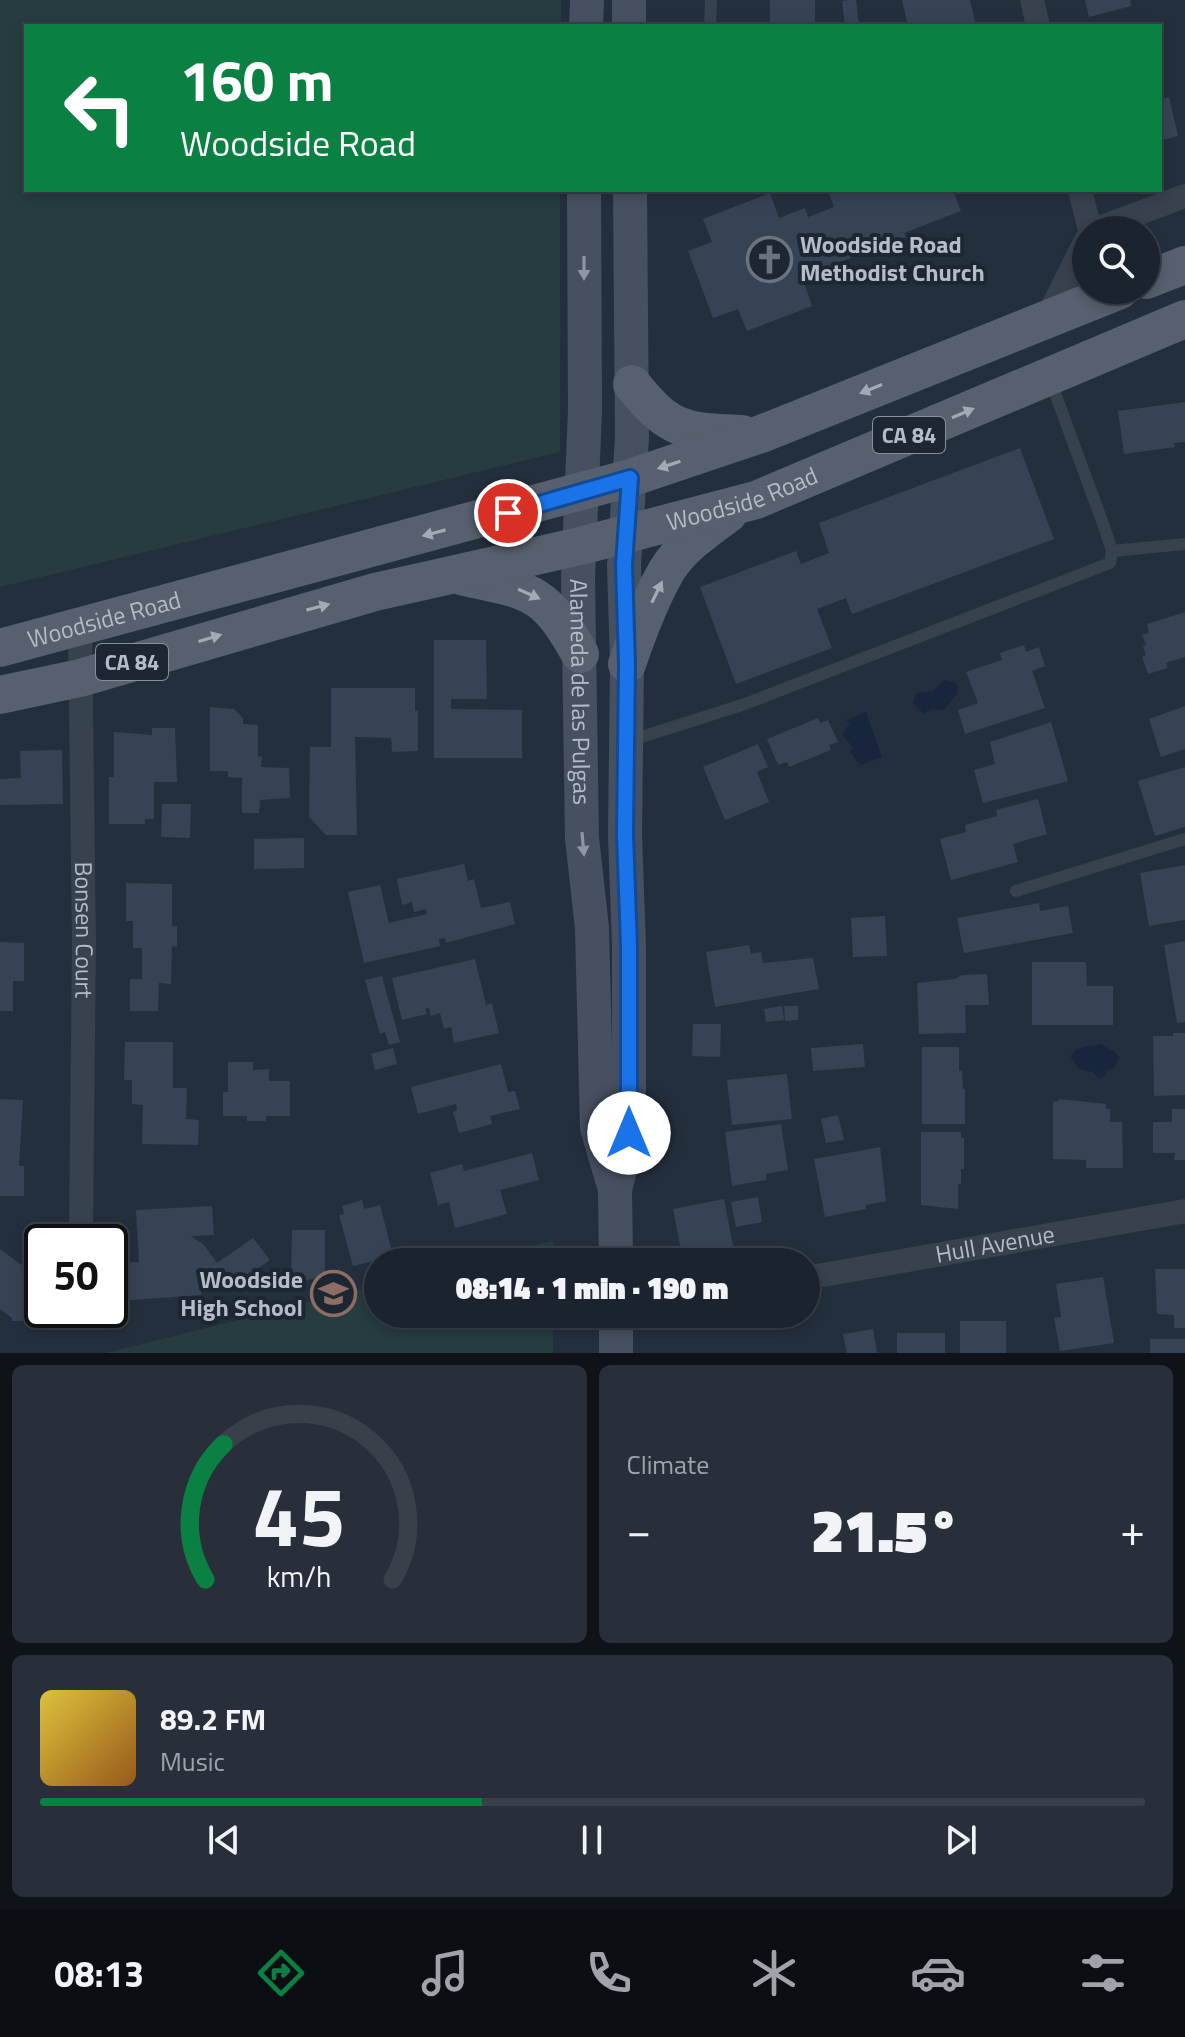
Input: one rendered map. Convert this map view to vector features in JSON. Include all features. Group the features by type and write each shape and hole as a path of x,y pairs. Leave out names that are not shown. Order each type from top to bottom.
{"main road":[{"path":"586,24 587,0"},
{"path":"629,0 629,24"},
{"name":"Alameda de las Pulgas","path":"584,192 585,411 580,546 582,838 592,928 597,1128 615,1190"},
{"name":"Alameda de las Pulgas","path":"616,1248 615,1190 629,1133 624,565 632,384 630,192"},
{"path":"1160,275 1185,265"},
{"name":"Woodside Road","path":"0,648 630,478 761,434 1084,304"},
{"name":"Woodside Road","path":"0,695 80,678 375,592 627,535 756,500 1185,319"},
{"path":"632,384 668,422 687,430 761,434"},
{"path":"627,664 644,618 668,568 696,538 740,504"},
{"path":"454,575 521,590 541,599 561,621 580,654"},
{"path":"616,1328 616,1353"}],"street":[{"path":"1032,0 1038,24"},
{"path":"1081,192 1088,216"},
{"path":"1130,216 1185,196"},
{"path":"1047,318 1072,268"},
{"name":"Bonsen Court","path":"80,626 84,928 81,1224"},
{"name":"Hull Avenue","path":"820,1276 1185,1211"}],"lane":[{"path":"710,24 711,0"},
{"path":"626,742 745,704 1106,567 1112,551 1049,376"},
{"path":"1112,551 1185,544"},
{"path":"1016,891 1185,839"}],"green space":[{"path":"0,0 561,0 561,24 24,24 24,192 560,192 560,452 0,587"},
{"path":"553,1241 553,1248 525,1248"},
{"path":"364,1288 364,1328 553,1328 553,1353 106,1353"}],"water":[{"path":"944,680 958,686 957,694 944,710 931,709 924,714 913,703 916,693 933,691"},
{"path":"866,712 882,757 860,765 850,752 853,748 842,734 850,723 847,720"},
{"path":"1101,1044 1119,1058 1115,1067 1106,1071 1100,1079 1092,1072 1080,1069 1071,1058 1079,1049"}],"building":[{"path":"770,0 815,0 815,24 770,24"},
{"path":"856,0 859,24 845,24 842,1"},
{"path":"902,0 970,0 976,24 908,24"},
{"path":"1085,0 1130,0 1131,6 1089,17"},
{"path":"1169,97 1178,136 1162,140 1162,99"},
{"name":"Woodside Road Methodist Church","path":"829,192 954,192 961,211 904,233 906,237 824,268 827,274 804,283 812,306 747,331 738,309 713,318 688,251 712,242 703,219 770,193 779,218 805,208 808,217 834,207"},
{"path":"1185,402 1185,442 1174,443 1175,447 1124,454 1118,411"},
{"path":"1020,448 1054,539 852,614 846,598 817,609 832,648 736,684 700,587 796,551 801,564 829,553 819,523"},
{"path":"1185,612 1185,657 1166,663 1168,668 1148,674 1142,657 1146,655 1142,635 1149,633 1147,624"},
{"path":"434,640 486,640 487,699 451,699 451,709 522,710 522,758 434,758"},
{"path":"1024,645 1026,652 1039,647 1045,666 1032,671 1045,708 965,734 958,710 978,703 966,672 1002,660 1000,653"},
{"path":"331,688 415,688 418,751 392,752 391,738 355,737 357,835 326,835 309,817 310,747 331,747"},
{"path":"1185,706 1185,749 1161,757 1149,719"},
{"path":"210,707 234,709 243,718 243,724 258,725 261,767 289,768 290,798 260,800 259,813 242,813 242,778 228,777 228,771 210,771"},
{"path":"818,718 820,723 828,720 838,742 829,745 831,750 789,767 787,762 778,765 767,739"},
{"path":"1051,722 1068,781 983,803 974,770 995,764 990,742"},
{"path":"152,728 175,728 177,782 154,782 154,819 145,819 145,824 109,824 109,777 114,777 114,732 152,735"},
{"path":"758,744 768,767 757,772 769,802 725,820 703,767"},
{"path":"62,750 63,804 0,805 0,779 21,778 20,751"},
{"path":"1185,767 1185,827 1155,836 1138,781"},
{"path":"1038,799 1047,834 1013,844 1018,862 951,880 940,839 966,832 965,825 997,816 996,810"},
{"path":"162,804 191,804 190,838 161,837"},
{"path":"304,838 304,868 254,869 254,839"},
{"path":"464,864 468,881 474,879 481,908 510,902 515,924 446,943 445,938 439,939 440,946 364,963 348,892 380,885 389,923 427,914 426,909 414,912 412,902 402,905 397,879"},
{"path":"1185,865 1185,920 1149,926 1140,873"},
{"path":"126,883 172,884 172,926 177,926 177,947 172,946 171,984 159,983 158,1011 130,1011 130,979 142,979 142,948 133,948 133,921 126,921"},
{"path":"1039,903 1040,911 1068,906 1073,933 964,953 957,918"},
{"path":"885,916 887,956 853,957 851,918"},
{"path":"1185,941 1185,1022 1177,1023 1164,945"},
{"path":"0,942 24,943 24,981 13,981 13,1011 0,1011"},
{"path":"749,945 751,954 761,952 763,963 813,958 819,989 715,1007 706,952"},
{"path":"475,959 486,1005 492,1003 499,1033 454,1043 451,1027 444,1029 440,1013 431,1016 429,1008 425,1009 427,1014 402,1020 392,978"},
{"path":"1032,962 1086,962 1087,986 1113,986 1113,1025 1032,1025"},
{"path":"987,974 989,1005 965,1005 966,1033 919,1034 917,983"},
{"path":"382,976 400,1042 389,1045 385,1032 380,1034 365,980"},
{"path":"782,1006 784,1020 766,1022 764,1009"},
{"path":"784,1006 798,1006 798,1020 785,1021"},
{"path":"693,1024 721,1024 720,1057 692,1056"},
{"path":"1173,1033 1185,1033 1185,1095 1154,1096 1153,1036 1173,1036"},
{"path":"125,1042 173,1042 173,1088 187,1088 186,1119 199,1120 198,1145 142,1144 143,1105 132,1104 132,1080 124,1080"},
{"path":"863,1044 865,1067 813,1071 811,1048"},
{"path":"922,1047 959,1047 959,1071 962,1071 965,1089 965,1124 922,1124"},
{"path":"393,1048 397,1064 375,1070 371,1054"},
{"path":"228,1062 253,1062 253,1070 269,1069 269,1081 290,1081 290,1116 266,1116 266,1121 247,1121 247,1116 223,1116 223,1092 228,1092"},
{"path":"501,1064 508,1092 515,1091 520,1109 490,1116 492,1124 459,1133 453,1112 457,1110 456,1104 418,1114 411,1087"},
{"path":"787,1074 792,1119 732,1125 727,1080"},
{"path":"0,1099 23,1100 19,1166 24,1166 24,1196 0,1196"},
{"path":"1059,1099 1106,1104 1106,1109 1110,1109 1110,1122 1122,1122 1123,1168 1086,1168 1086,1160 1053,1159 1053,1102"},
{"path":"1172,1109 1185,1109 1185,1160 1174,1160 1175,1153 1153,1153 1153,1122 1172,1122"},
{"path":"838,1115 844,1140 826,1143 821,1119"},
{"path":"781,1124 788,1170 766,1174 766,1180 732,1186 725,1132"},
{"path":"921,1132 961,1132 961,1138 964,1138 964,1169 961,1169 961,1184 958,1184 958,1209 921,1205"},
{"path":"880,1147 886,1201 866,1205 866,1209 825,1217 814,1159"},
{"path":"532,1153 539,1180 500,1190 507,1214 455,1228 449,1202 438,1205 430,1173 462,1164 464,1171"},
{"path":"758,1197 762,1222 736,1227 731,1202"},
{"path":"724,1199 733,1246 681,1248 673,1209"},
{"path":"362,1200 364,1209 380,1205 391,1248 364,1248 364,1263 353,1266 339,1215 344,1214 342,1206"},
{"path":"212,1206 214,1235 191,1236 204,1245 217,1263 253,1238 270,1260 236,1284 231,1280 219,1287 202,1286 201,1295 128,1300 128,1262 139,1262 136,1210"},
{"path":"292,1230 325,1230 325,1276 291,1284"},
{"path":"0,1249 24,1267 24,1321 12,1321 0,1309"},
{"path":"1155,1269 1185,1269 1185,1328 1174,1328 1174,1315 1157,1314"},
{"path":"1103,1277 1114,1343 1060,1351 1054,1318 1061,1317 1056,1284"},
{"path":"960,1321 1006,1321 1006,1353 960,1353"},
{"path":"873,1329 877,1353 847,1353 843,1334"},
{"path":"897,1333 945,1333 945,1353 897,1353"},
{"path":"1150,1339 1185,1339 1185,1353 1150,1353"}],"place":[{"name":"Woodside Road Methodist Church","path":"769,259"},
{"name":"Woodside High School","path":"334,1294"}],"route":[{"path":"508,513 630,478 624,565 629,1133"}]}
